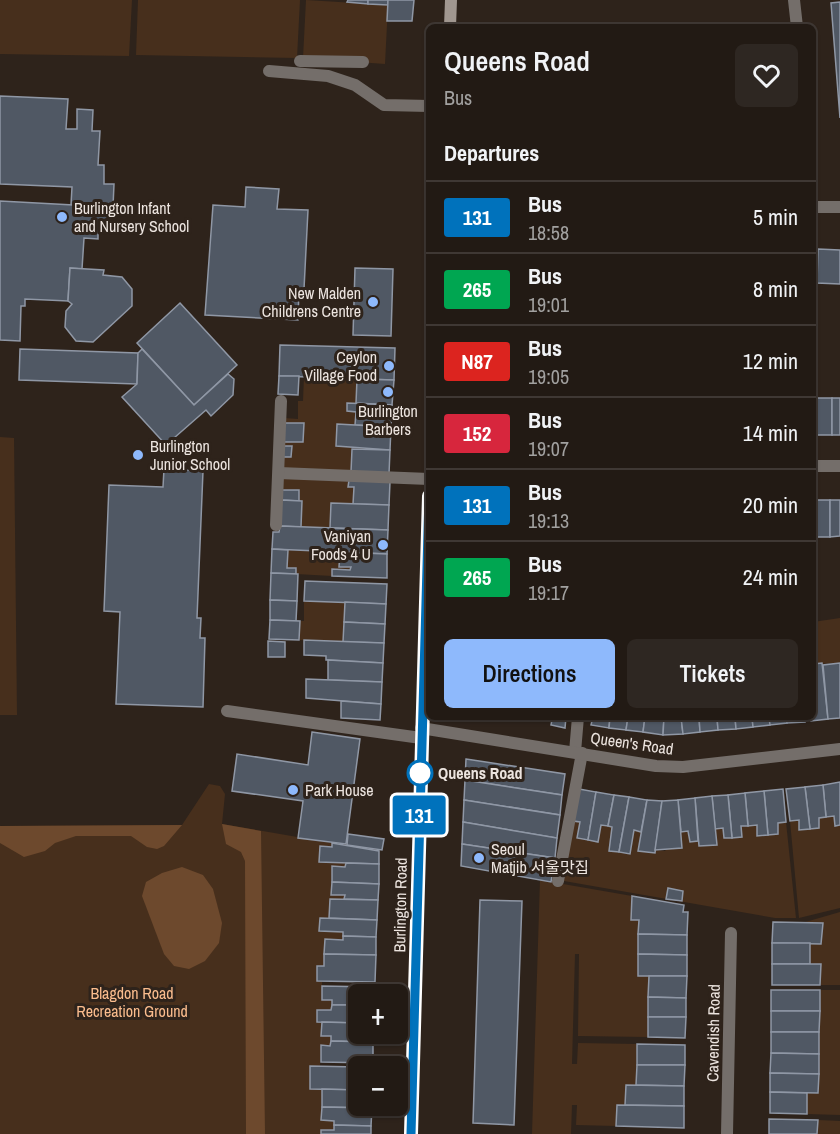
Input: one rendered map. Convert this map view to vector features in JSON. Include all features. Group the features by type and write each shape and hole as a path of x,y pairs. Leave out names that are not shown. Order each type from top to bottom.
{"main road":[{"path":"450,24 452,0"},
{"name":"Burlington Road","path":"411,1134 426,586"}],"street":[{"path":"794,0 797,24"},
{"path":"300,61 363,62"},
{"path":"269,71 328,76 355,85 384,105 426,106"},
{"path":"816,207 840,207"},
{"path":"276,525 281,401"},
{"path":"816,466 840,466"},
{"path":"279,473 426,479"},
{"name":"Queen's Road","path":"227,711 578,753 656,766 683,767 840,749"},
{"path":"558,881 578,753 578,720"},
{"name":"Cavendish Road","path":"727,1134 731,933"}],"green space":[{"path":"0,0 132,0 129,56 0,54"},
{"path":"138,0 300,0 297,58 136,55"},
{"path":"306,0 388,5 385,64 303,58"},
{"path":"304,376 357,379 356,403 347,403 347,411 356,412 355,425 337,425 336,446 351,447 351,472 282,469 284,418 298,419 298,401 303,401"},
{"path":"0,437 14,438 17,715 0,715"},
{"path":"282,477 349,480 348,487 354,487 353,504 331,503 330,528 301,527 281,500"},
{"path":"288,550 340,552 340,566 351,567 350,570 332,569 332,576 296,574 296,568 287,568"},
{"path":"304,601 345,602 343,642 299,640 300,621 304,621"},
{"path":"840,618 840,663 816,664 816,622"},
{"name":"Blagdon Road Recreation Ground","path":"209,784 220,786 225,794 222,824 332,843 332,847 320,846 319,862 346,863 345,867 332,867 331,895 345,895 344,899 330,899 329,918 320,918 319,931 343,932 343,940 325,939 324,966 317,966 317,981 322,982 322,1000 332,1000 331,1010 317,1010 317,1022 322,1022 321,1035 331,1036 330,1046 321,1046 320,1066 310,1066 310,1088 322,1089 321,1120 334,1121 334,1130 321,1130 321,1134 0,1134 0,826 182,825"},
{"path":"834,816 835,826 840,825 840,908 799,918 790,821 799,820 799,829 819,828 819,818"},
{"path":"573,821 580,822 578,838 598,841 601,825 612,827 609,850 629,854 634,830 641,832 638,851 654,853 655,850 665,851 681,832 688,831 690,842 698,841 700,846 716,845 715,829 723,828 724,838 741,837 741,826 757,825 758,836 778,834 778,823 786,822 796,918 775,918 564,881"},
{"path":"540,880 632,896 631,919 639,920 638,975 649,976 648,1037 578,1036 579,954 575,954 572,1064 577,1064 578,1043 637,1044 636,1085 626,1085 625,1105 617,1106 616,1126 576,1125 577,1105 572,1105 571,1134 532,1134"},
{"path":"840,912 840,985 820,985 821,964 810,964 810,943 821,944 822,924 802,923"},
{"path":"820,990 840,990 840,1115 807,1114 807,1093 818,1093"},
{"path":"818,1120 840,1121 840,1134 817,1134"}],"shaded area":[{"path":"222,824 261,831 265,1134 246,1134 245,861 241,852 226,844"},
{"path":"182,825 164,846 157,849 147,847 131,836 76,836 55,843 45,851 24,857 0,843 0,826"},
{"path":"182,867 203,875 213,889 222,923 219,943 205,961 189,969 174,966 164,954 142,896 146,882 162,873"}],"building":[{"path":"348,0 368,0 368,4 347,2"},
{"path":"368,0 388,0 388,5 368,4"},
{"path":"388,0 414,0 412,21 387,21"},
{"path":"840,2 840,118 831,3"},
{"path":"0,96 68,99 66,129 77,129 77,109 93,110 92,131 100,131 98,165 104,165 104,184 114,184 113,207 71,205 72,187 0,184"},
{"path":"246,187 279,189 277,209 308,210 304,289 299,289 298,320 205,315 213,205 245,207"},
{"path":"0,201 110,207 108,232 98,231 98,239 84,238 82,269 70,268 68,301 25,299 25,306 21,306 20,341 0,340"},
{"path":"818,249 840,250 840,284 817,283"},
{"path":"70,268 104,270 103,275 122,277 132,289 132,306 93,342 76,341 65,327 66,311 72,304 68,301"},
{"name":"New Malden Childrens Centre","path":"355,268 393,269 391,336 353,335"},
{"path":"180,303 237,365 194,405 137,343"},
{"path":"280,345 395,348 394,380 279,376"},
{"path":"20,349 138,353 137,384 19,380"},
{"path":"142,349 194,405 228,374 234,379 233,395 211,416 206,410 166,445 122,397 137,384 138,353"},
{"path":"279,376 299,376 298,395 278,394"},
{"path":"357,379 394,380 392,405 356,403"},
{"path":"816,398 832,398 832,435 816,435"},
{"path":"832,398 840,398 840,435 832,435"},
{"path":"347,403 392,405 391,427 355,425 356,412 347,411"},
{"path":"284,423 304,423 303,442 283,442"},
{"path":"337,424 391,427 390,450 336,446"},
{"path":"283,446 292,446 291,457 283,457"},
{"path":"352,449 390,450 389,474 351,472"},
{"path":"164,469 203,471 197,618 201,618 200,638 205,638 203,707 116,704 120,612 104,611 109,485 163,487"},
{"path":"349,480 390,482 389,505 353,504 354,487 348,487"},
{"path":"281,490 299,490 299,501 281,500"},
{"path":"281,500 302,501 301,527 280,526"},
{"path":"816,500 830,500 830,537 816,537"},
{"path":"830,500 840,500 840,536 830,537"},
{"path":"331,503 389,505 388,530 330,528"},
{"path":"280,526 388,530 387,554 272,549 273,532 279,532"},
{"path":"272,549 288,550 287,568 296,568 296,574 271,573"},
{"path":"340,552 387,554 387,578 332,576 332,569 350,570 351,567 339,567"},
{"path":"271,573 298,574 297,601 270,600"},
{"path":"305,581 387,584 386,604 304,601"},
{"path":"270,600 297,601 296,621 270,620"},
{"path":"345,602 386,604 385,624 344,622"},
{"path":"270,620 300,621 299,640 269,639"},
{"path":"344,622 385,624 384,643 343,642"},
{"path":"304,640 384,643 383,663 326,660 326,656 304,655"},
{"path":"268,641 285,642 285,657 268,657"},
{"path":"328,660 383,663 382,682 328,680"},
{"path":"822,663 828,719 811,721 816,720 816,664"},
{"path":"840,663 840,718 828,719 823,665"},
{"path":"306,679 382,682 381,704 306,698"},
{"path":"341,701 381,704 380,720 341,718"},
{"path":"552,720 566,720 565,728 551,725"},
{"path":"592,720 610,720 609,728 591,725"},
{"path":"610,720 628,720 626,730 609,728"},
{"path":"628,720 645,720 643,732 626,730"},
{"path":"645,720 664,720 663,735 643,732"},
{"path":"664,720 681,720 683,734 663,735"},
{"path":"681,720 699,720 700,732 683,734"},
{"path":"699,720 717,720 718,730 700,732"},
{"path":"717,720 735,720 736,729 718,730"},
{"path":"735,720 752,720 753,727 736,729"},
{"path":"752,720 769,720 770,725 753,727"},
{"path":"769,720 786,720 787,723 770,725"},
{"path":"786,720 805,720 805,722 787,723"},
{"name":"Park House","path":"312,732 360,739 346,844 298,838 303,801 232,791 237,754 308,765"},
{"path":"466,759 565,774 562,795 465,780"},
{"path":"465,780 562,795 560,815 464,800"},
{"path":"840,782 840,825 835,826 834,816 826,817 823,785"},
{"path":"823,785 826,817 819,818 819,828 810,829 805,787"},
{"path":"805,787 810,829 799,830 799,820 790,821 786,789"},
{"path":"579,789 596,792 588,840 577,838 580,822 573,821"},
{"path":"783,789 786,822 778,823 778,834 768,835 764,791"},
{"path":"764,791 768,835 757,836 757,825 748,826 745,793"},
{"path":"596,792 614,795 608,826 601,825 598,842 588,840"},
{"path":"745,793 748,826 741,826 742,837 732,838 728,795"},
{"path":"614,795 629,797 619,852 609,851 612,827 608,826"},
{"path":"728,795 732,838 724,838 723,828 715,829 712,796"},
{"path":"712,796 717,845 699,846 695,798"},
{"path":"629,797 647,800 641,832 634,830 630,854 619,852"},
{"path":"695,798 698,841 690,842 688,831 681,832 678,800"},
{"path":"464,800 560,815 557,838 463,822"},
{"path":"647,800 662,801 655,853 638,851"},
{"path":"678,800 682,848 655,850 662,801"},
{"path":"463,822 557,838 555,858 462,844"},
{"path":"348,834 384,839 382,850 347,845"},
{"path":"332,843 379,851 379,864 319,862 320,846 332,847"},
{"path":"462,844 555,858 551,882 461,866"},
{"path":"346,863 379,864 379,884 332,882 332,866 345,867"},
{"path":"332,882 379,884 378,900 344,899 345,895 331,895"},
{"path":"668,888 683,891 682,901 666,899"},
{"path":"632,896 684,905 683,912 688,912 687,935 638,934 639,920 631,920"},
{"path":"330,899 378,900 377,920 329,918"},
{"path":"480,900 522,901 514,1125 473,1123"},
{"path":"320,918 377,920 376,937 343,936 343,932 319,931"},
{"path":"773,922 823,923 821,944 772,943"},
{"path":"638,934 687,935 687,955 638,954"},
{"path":"343,936 376,937 376,955 324,954 325,939 343,940"},
{"path":"772,943 810,943 810,964 772,964"},
{"path":"324,954 376,955 375,982 317,981 317,966 324,966"},
{"path":"638,954 687,955 687,976 638,976"},
{"path":"772,964 821,964 820,985 772,985"},
{"path":"649,976 687,976 686,998 648,997"},
{"path":"322,986 348,986 348,1005 332,1005 332,1000 322,1000"},
{"path":"771,990 820,990 820,1011 771,1011"},
{"path":"648,997 686,998 686,1017 648,1017"},
{"path":"332,1005 348,1005 348,1023 317,1022 317,1010 331,1010"},
{"path":"771,1011 820,1011 819,1032 771,1032"},
{"path":"648,1017 686,1017 685,1038 648,1037"},
{"path":"322,1022 348,1023 348,1041 331,1041 331,1036 321,1036"},
{"path":"771,1032 819,1032 819,1054 771,1053"},
{"path":"331,1041 373,1044 373,1056 348,1056 348,1063 321,1062 321,1045 330,1046"},
{"path":"637,1044 685,1045 685,1065 637,1065"},
{"path":"771,1053 819,1054 819,1074 770,1073"},
{"path":"637,1065 685,1065 684,1086 636,1085"},
{"path":"310,1066 348,1067 348,1090 310,1089"},
{"path":"770,1073 819,1074 818,1093 770,1092"},
{"path":"626,1085 684,1086 684,1106 625,1105"},
{"path":"322,1089 348,1090 348,1108 322,1107"},
{"path":"770,1092 807,1093 807,1114 770,1113"},
{"path":"617,1105 684,1106 684,1128 616,1126"},
{"path":"322,1107 348,1108 348,1116 372,1116 371,1126 334,1125 334,1121 321,1120"},
{"path":"769,1119 818,1120 817,1134 769,1134"},
{"path":"334,1125 371,1126 371,1134 321,1134 321,1130 334,1130"}],"bus line":[{"name":"131","path":"411,1134 426,579"}],"place":[{"name":"Burlington Infant and Nursery School","path":"62,217"},
{"name":"New Malden Childrens Centre","path":"373,302"},
{"name":"Ceylon Village Food","path":"389,366"},
{"name":"Burlington Barbers","path":"388,392"},
{"name":"Burlington Junior School","path":"138,455"},
{"name":"Vaniyan Foods 4 U","path":"383,545"},
{"name":"Queens Road","path":"420,773"},
{"name":"Park House","path":"293,790"},
{"name":"Seoul Matjib 서울맛집","path":"479,858"}]}
